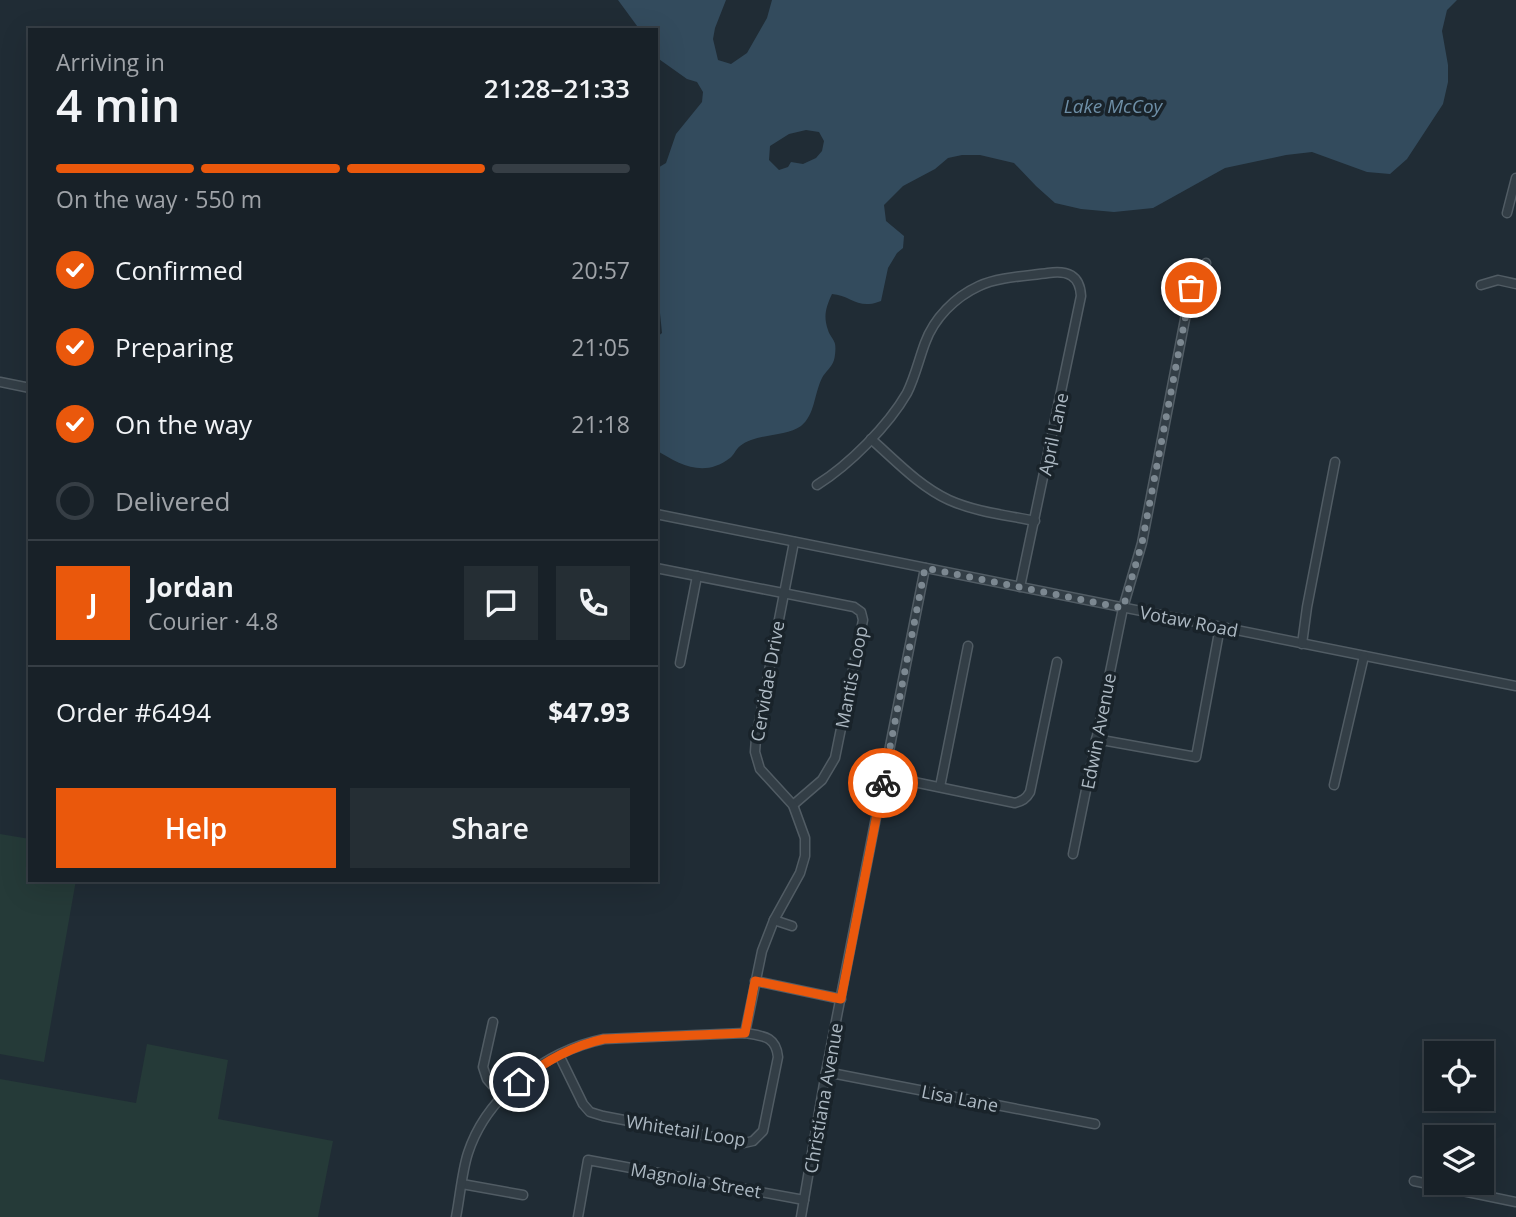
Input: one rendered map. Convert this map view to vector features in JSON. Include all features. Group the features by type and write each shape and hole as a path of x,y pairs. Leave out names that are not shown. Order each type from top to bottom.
{"street":[{"path":"1507,212 1516,178"},
{"name":"Edwin Avenue","path":"1073,854 1123,608 1142,543 1191,288 1206,263"},
{"name":"April Lane","path":"872,439 908,390 932,327 959,297 981,285 1009,278 1057,272 1069,274 1078,281 1081,296 1020,587"},
{"path":"1481,285 1497,280 1516,284"},
{"path":"0,382 28,388"},
{"path":"817,485 833,476 872,439 928,488 949,500 971,509 1035,521"},
{"path":"1302,644 1335,462"},
{"name":"Votaw Road","path":"658,514 1516,686"},
{"name":"Cervidae Drive","path":"745,1033 759,964 774,920 800,873 804,856 805,838 793,805 760,769 755,752 755,738 794,542"},
{"name":"Mantis Loop","path":"658,568 854,607 861,612 863,620 835,758 822,780 793,805"},
{"name":"Christiana Avenue","path":"801,1217 826,1072 925,568"},
{"path":"680,663 697,576"},
{"path":"1096,739 1196,757 1220,627"},
{"path":"940,788 968,646"},
{"path":"1334,785 1364,656"},
{"path":"884,776 1014,803 1027,798 1031,792 1056,662"},
{"path":"774,920 792,926"},
{"path":"755,981 841,999"},
{"path":"493,1022 483,1068 486,1079 502,1096"},
{"path":"456,1217 467,1155 485,1116 502,1096 536,1069 585,1043 604,1039 745,1033"},
{"name":"Whitetail Loop","path":"559,1055 583,1104 590,1112 744,1143 753,1142 763,1131 778,1057 774,1041 764,1036 745,1033"},
{"name":"Lisa Lane","path":"826,1072 1095,1125"},
{"name":"Magnolia Street","path":"578,1217 588,1160 804,1199"},
{"path":"1414,1181 1516,1202"},
{"path":"462,1184 523,1195"}],"green space":[{"path":"0,834 28,839 28,882 76,882 44,1062 0,1054"},
{"path":"147,1044 228,1060 218,1119 333,1141 318,1217 0,1217 0,1079 136,1103"}],"water":[{"name":"Lake McCoy","path":"618,0 726,0 713,39 718,60 731,64 747,53 767,18 772,0 1457,0 1447,10 1442,31 1448,65 1448,82 1443,104 1407,159 1390,174 1367,172 1312,152 1286,155 1225,168 1153,208 1114,212 1055,203 1014,163 980,155 948,158 935,169 903,186 884,205 886,221 904,236 903,248 888,268 881,301 864,304 832,294 825,316 835,344 834,359 819,384 806,421 787,432 747,442 720,464 701,468 683,464 658,451 658,336 662,333 658,312 658,168 666,163 676,134 702,102 703,92 697,82 687,79 658,58 658,28 639,28","holes":["806,130 819,132 824,141 822,151 816,158 803,164 791,162 788,167 779,170 769,160 770,146 789,134"]}],"way so far":[{"path":"883,783 925,568 1123,608 1142,543 1191,288"}],"route":[{"path":"519,1082 559,1055 585,1043 604,1039 745,1033 755,981 841,999 883,783"}]}
